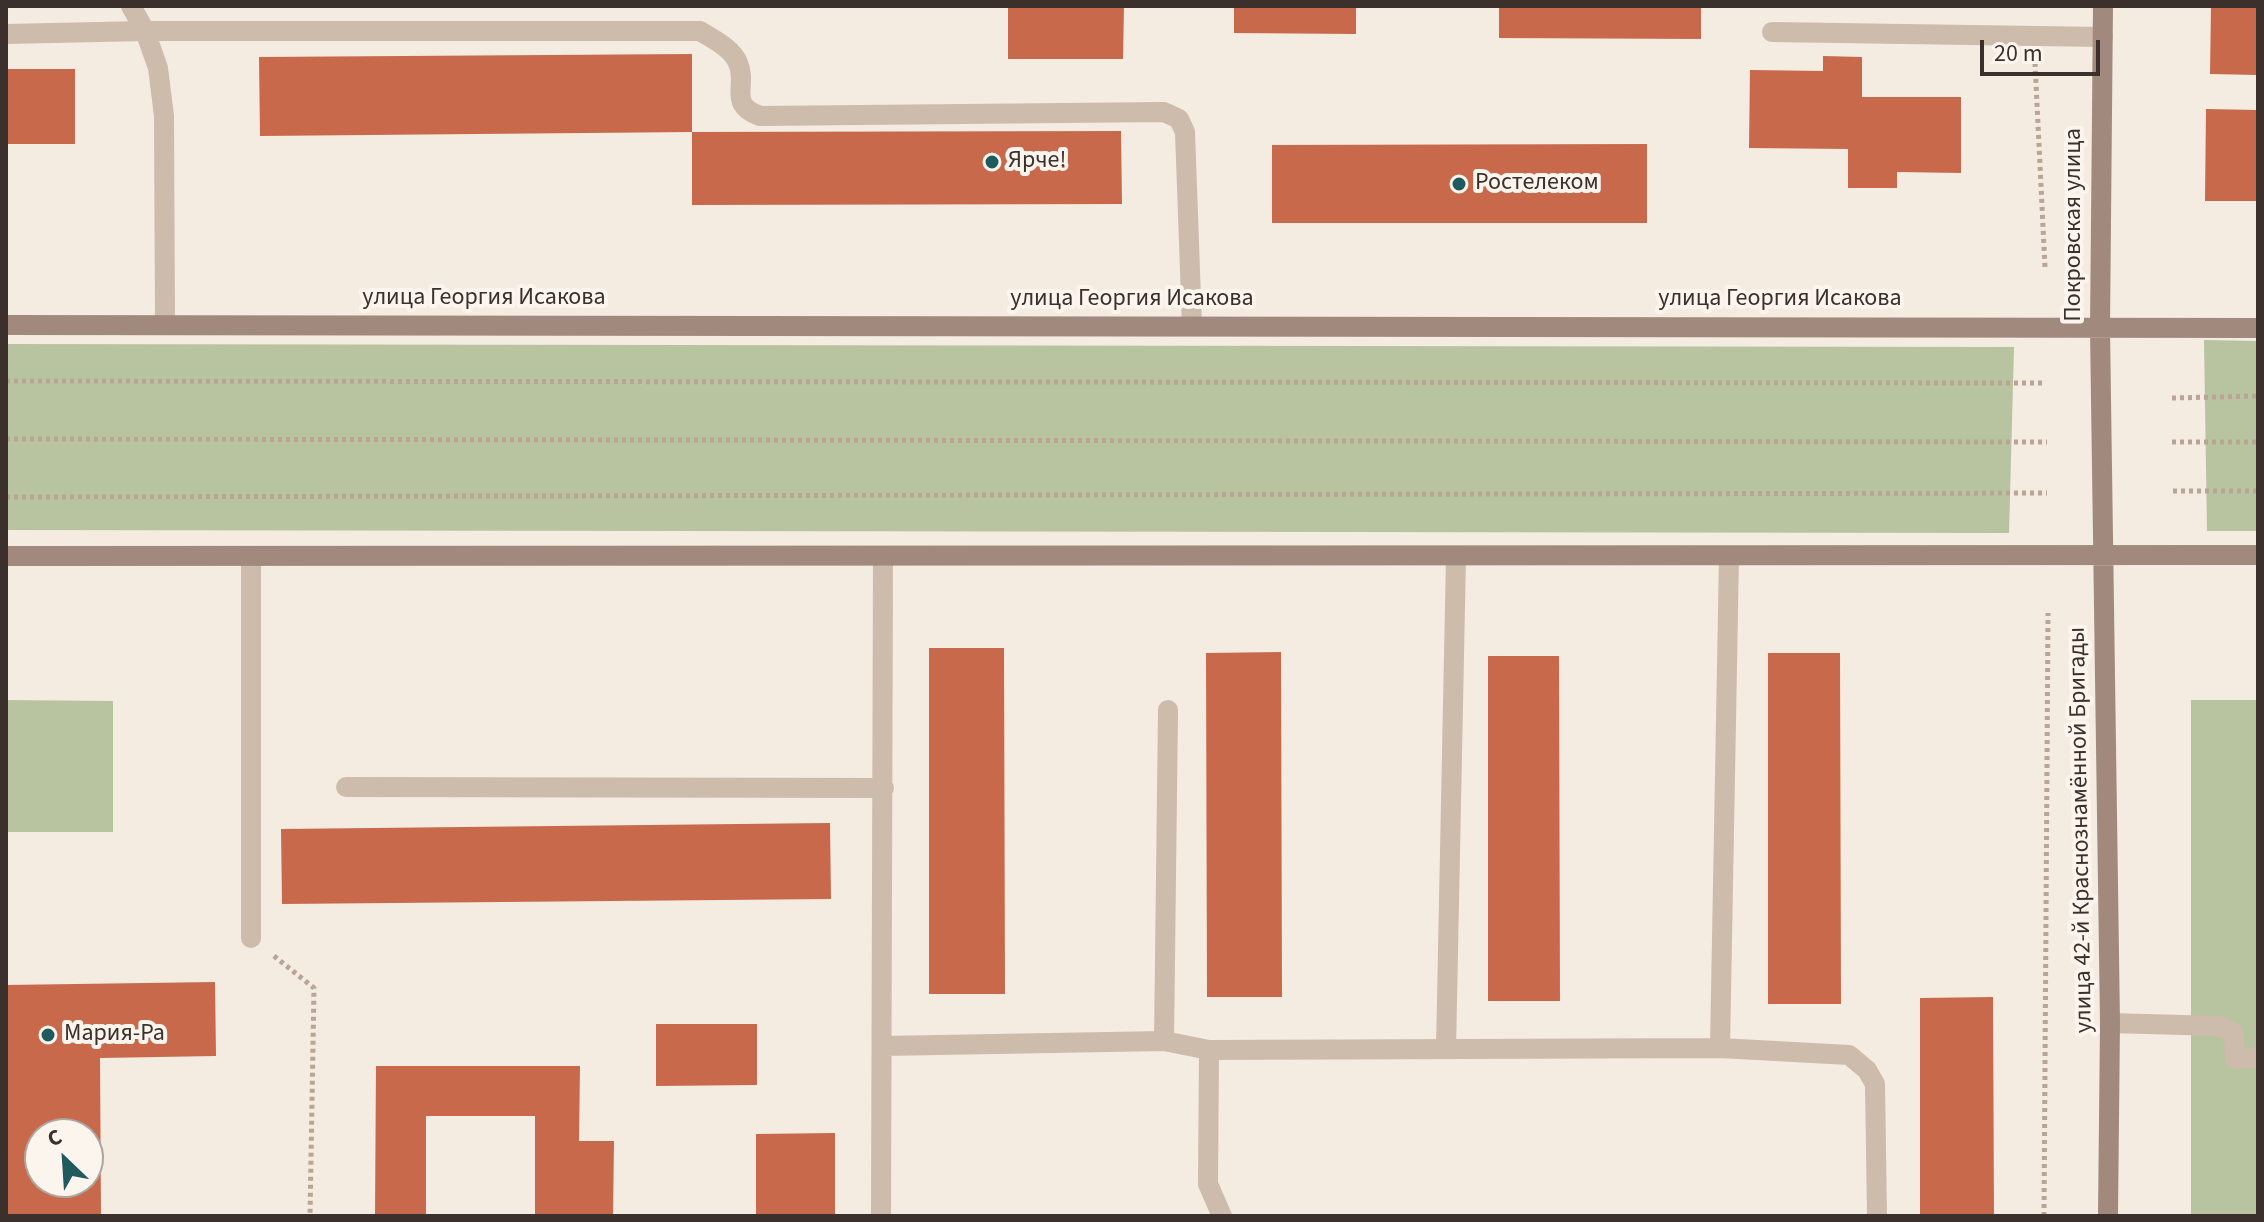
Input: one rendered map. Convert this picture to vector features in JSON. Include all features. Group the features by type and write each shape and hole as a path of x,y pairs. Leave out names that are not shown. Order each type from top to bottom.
{"street":[{"path":"131,6 145,31 158,68 164,116 165,324"},
{"name":"Покровская улица","path":"2102,444 2103,6"},
{"path":"6,34 700,31 723,45 739,63 742,105 748,112 760,116 1164,112 1179,119 1185,132 1192,326"},
{"path":"1772,32 2103,37"},
{"name":"улица Георгия Исакова","path":"6,325 2258,328"},
{"name":"улица 42-й Краснознамённой Бригады","path":"2102,444 2110,1023 2108,1216"},
{"path":"6,556 2258,555"},
{"path":"881,1216 883,556"},
{"path":"1720,1048 1729,556"},
{"path":"251,557 251,938"},
{"path":"1446,1049 1456,557"},
{"path":"1164,1041 1168,710"},
{"path":"346,787 884,788"},
{"path":"2110,1023 2219,1026 2234,1033 2235,1059 2258,1058"},
{"path":"882,1046 1164,1041 1209,1050 1720,1048 1849,1055 1867,1070 1875,1084 1877,1216"},
{"path":"1209,1050 1208,1184 1222,1216"}],"path":[{"path":"2034,36 2045,267"},
{"path":"6,381 2046,383"},
{"path":"2172,398 2258,396"},
{"path":"6,439 2047,442"},
{"path":"2172,442 2258,442"},
{"path":"2173,491 2258,491"},
{"path":"6,497 2047,493"},
{"path":"2044,1216 2048,613"},
{"path":"251,938 314,988 310,1216"}],"green space":[{"path":"2204,340 2258,341 2258,531 2207,531"},
{"path":"6,344 2014,347 2009,533 6,530"},
{"path":"6,700 113,701 113,832 6,832"},
{"path":"2191,700 2258,700 2258,1216 2191,1216"}],"building":[{"path":"1008,6 1124,6 1123,59 1008,59"},
{"path":"1234,6 1356,6 1356,34 1234,33"},
{"path":"1499,6 1701,6 1701,39 1499,38"},
{"path":"2211,6 2258,6 2258,75 2210,74"},
{"path":"692,54 692,132 260,136 259,57"},
{"path":"1823,56 1862,57 1862,97 1961,97 1961,173 1897,172 1897,188 1848,188 1848,149 1749,148 1750,70 1823,71"},
{"path":"6,69 75,69 75,144 6,144"},
{"path":"2206,109 2258,110 2258,201 2205,201"},
{"path":"1121,131 1122,204 692,205 692,132"},
{"name":"Ростелеком","path":"1647,144 1647,223 1272,223 1272,145"},
{"path":"929,648 1004,648 1005,994 929,994"},
{"path":"1281,652 1282,997 1207,997 1206,653"},
{"path":"1768,653 1840,653 1841,1004 1768,1004"},
{"path":"1488,656 1559,656 1560,1001 1488,1001"},
{"path":"830,823 831,899 282,904 281,829"},
{"path":"215,982 216,1056 100,1058 100,1118 24,1118 24,1198 101,1198 101,1216 6,1216 6,985"},
{"path":"1993,997 1994,1216 1920,1216 1920,998"},
{"path":"656,1024 757,1024 757,1085 656,1086"},
{"path":"376,1066 580,1066 579,1141 614,1141 613,1216 535,1216 535,1116 426,1116 426,1216 375,1216"},
{"path":"835,1133 835,1216 756,1216 756,1134"}],"place":[{"name":"Ярче!","path":"992,162"},
{"name":"Ростелеком","path":"1459,184"},
{"name":"Мария-Ра","path":"48,1035"}]}
